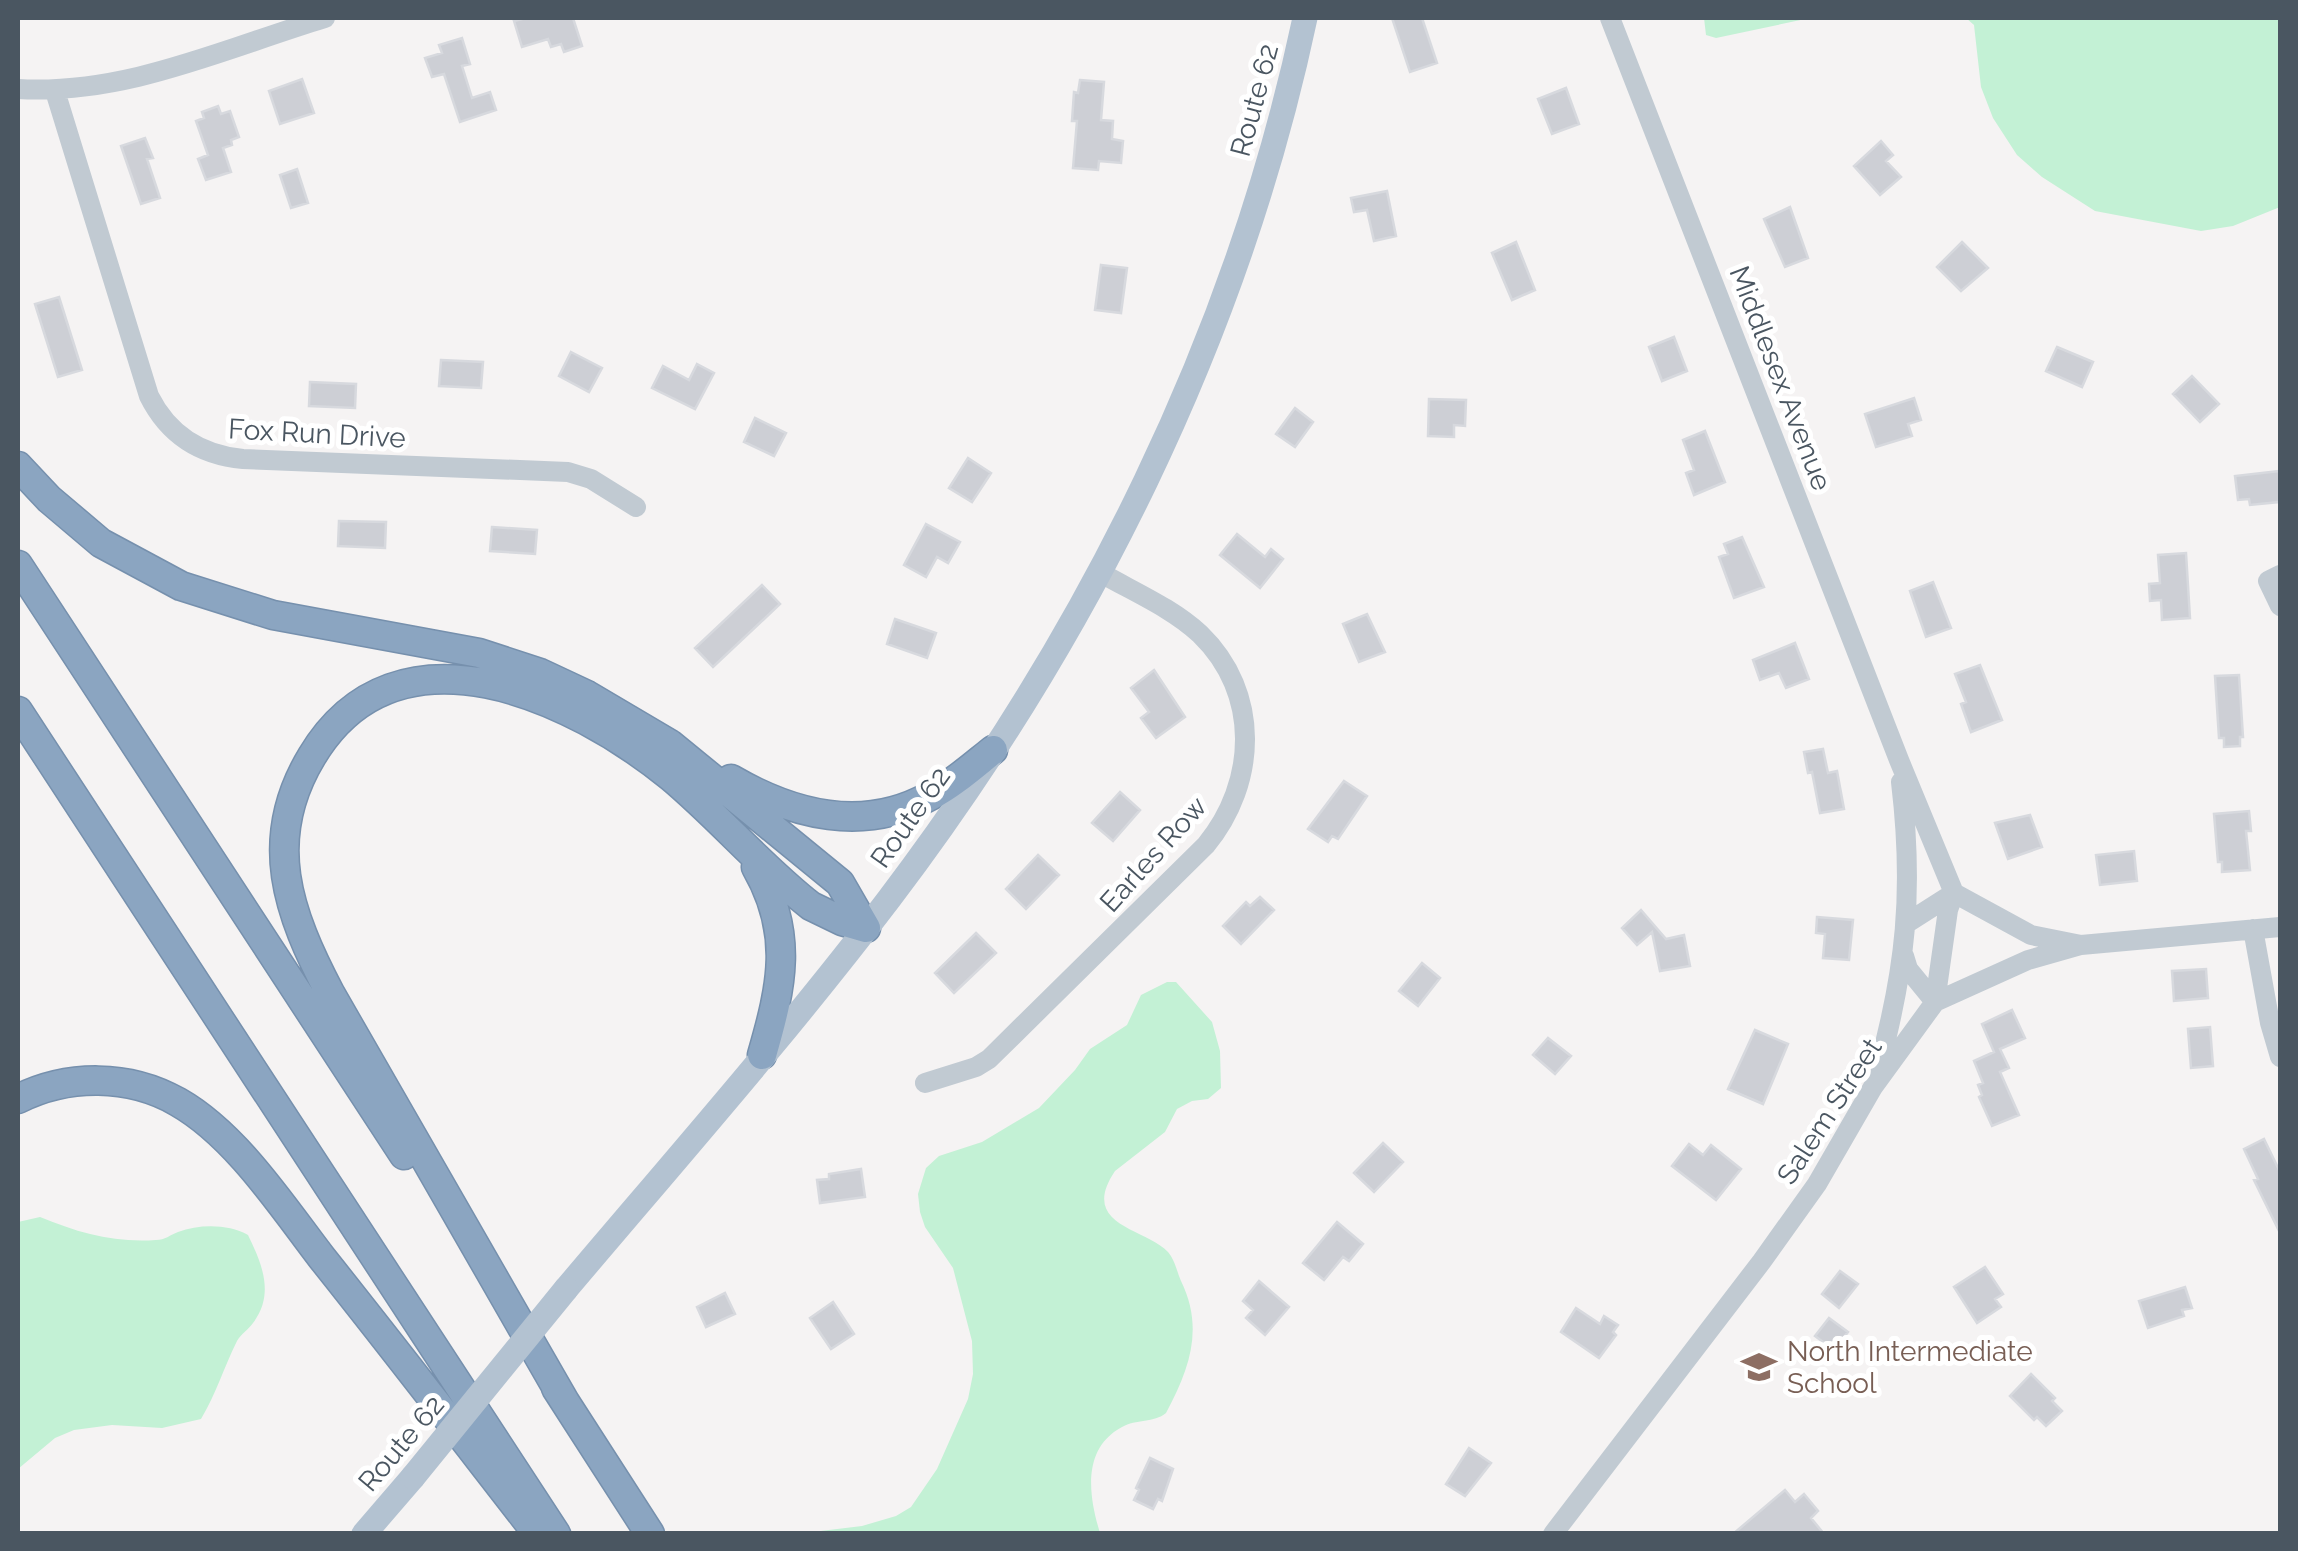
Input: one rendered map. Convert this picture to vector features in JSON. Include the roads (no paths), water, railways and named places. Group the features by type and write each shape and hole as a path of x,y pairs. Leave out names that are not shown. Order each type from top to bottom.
{"highway":[{"path":"18,466 48,499 101,543 181,586 263,612 510,662 564,682 775,803 804,812 845,817 876,815 913,805 993,750"},
{"path":"18,565 650,1534"},
{"path":"565,1402 313,960 294,912 284,873 284,832 294,791 324,739 371,699 414,682 470,679 533,697 614,738 670,777 811,906 866,928"},
{"path":"18,711 556,1534"},
{"path":"670,744 840,883 866,928"},
{"path":"748,852 774,902 782,945 777,1004 762,1056"},
{"path":"18,1099 62,1084 101,1080 152,1090 204,1120 286,1212 537,1534"}],"main road":[{"name":"Route 62","path":"364,1534 866,928 993,750 1101,573 1154,464 1218,313 1275,142 1305,18"}],"street":[{"path":"18,90 55,91 150,76 325,18"},
{"name":"Middlesex Avenue","path":"1610,18 1898,760 1954,893"},
{"name":"Fox Run Drive","path":"55,91 149,396 166,423 191,444 242,460 568,472 591,479 636,507"},
{"name":"Earles Row","path":"924,1084 976,1068 989,1059 1206,845 1237,796 1246,758 1244,718 1224,664 1185,622 1101,573"},
{"path":"2280,575 2268,580 2280,606"},
{"name":"Middlesex Avenue","path":"1873,1087 1908,923 1908,842 1898,760"},
{"path":"1908,923 1954,893"},
{"path":"1954,893 2032,935 2082,945"},
{"path":"1936,1002 1948,910 1954,893"},
{"name":"Salem Street","path":"1554,1534 1784,1230 1840,1148 1873,1087 1936,1002 2028,960 2082,945 2280,927"},
{"path":"2253,929 2280,1057"},
{"path":"1904,954 1908,969 1936,1002"}],"place":[{"name":"North Intermediate School","path":"1759,1367"}]}
